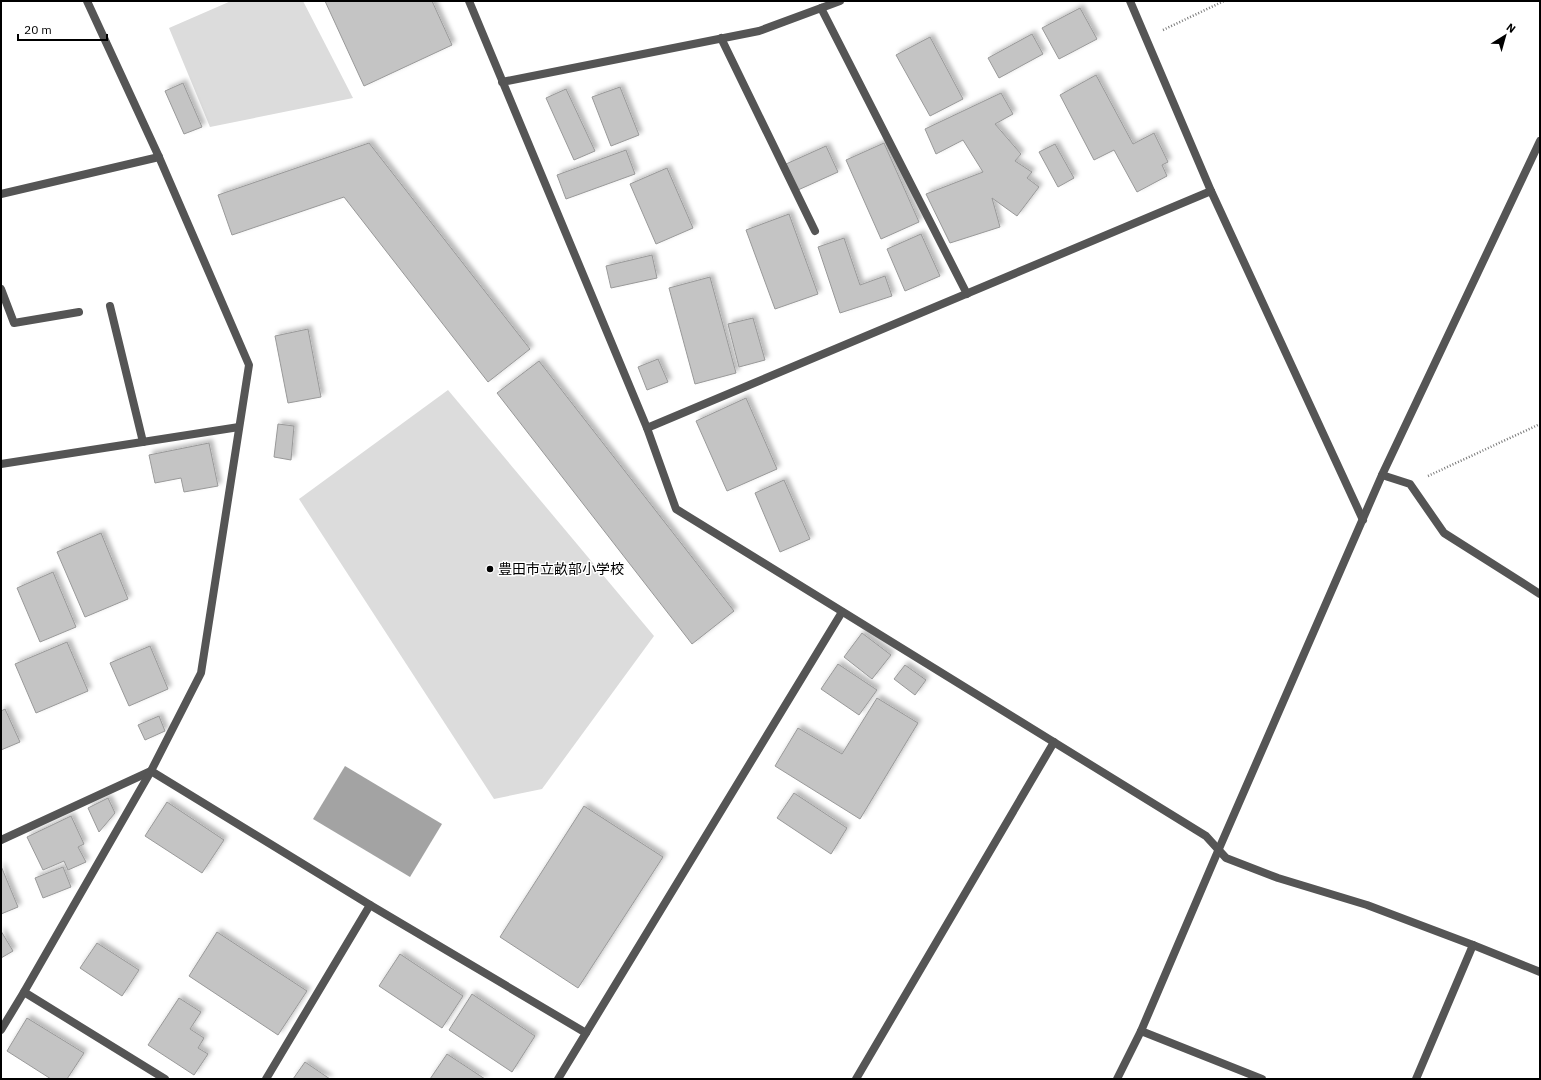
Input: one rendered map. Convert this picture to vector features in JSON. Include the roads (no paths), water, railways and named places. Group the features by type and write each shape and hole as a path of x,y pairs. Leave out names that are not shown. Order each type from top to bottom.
{"street":[{"path":"1,1030 151,771 201,673 249,365 159,157 86,1"},
{"path":"469,1 647,428 676,509 1206,836 1226,858 1270,875 1367,905 1540,972"},
{"path":"502,82 759,31 840,1"},
{"path":"1130,1 1211,191 1363,520"},
{"path":"821,8 967,294"},
{"path":"721,38 815,230"},
{"path":"1117,1079 1141,1031 1218,850 1382,475 1540,141"},
{"path":"1,194 159,157"},
{"path":"647,428 1211,191"},
{"path":"1,290 14,323 79,312"},
{"path":"110,306 143,442"},
{"path":"1,464 240,427"},
{"path":"1382,475 1410,484 1444,533 1540,594"},
{"path":"558,1079 842,612"},
{"path":"856,1079 1054,742"},
{"path":"1,840 151,771"},
{"path":"151,771 370,905 586,1033"},
{"path":"266,1079 370,905"},
{"path":"1416,1079 1473,945"},
{"path":"24,992 166,1079"},
{"path":"1141,1031 1262,1079"}],"place":[{"name":"豊田市立畝部小学校","path":"490,569"}]}
